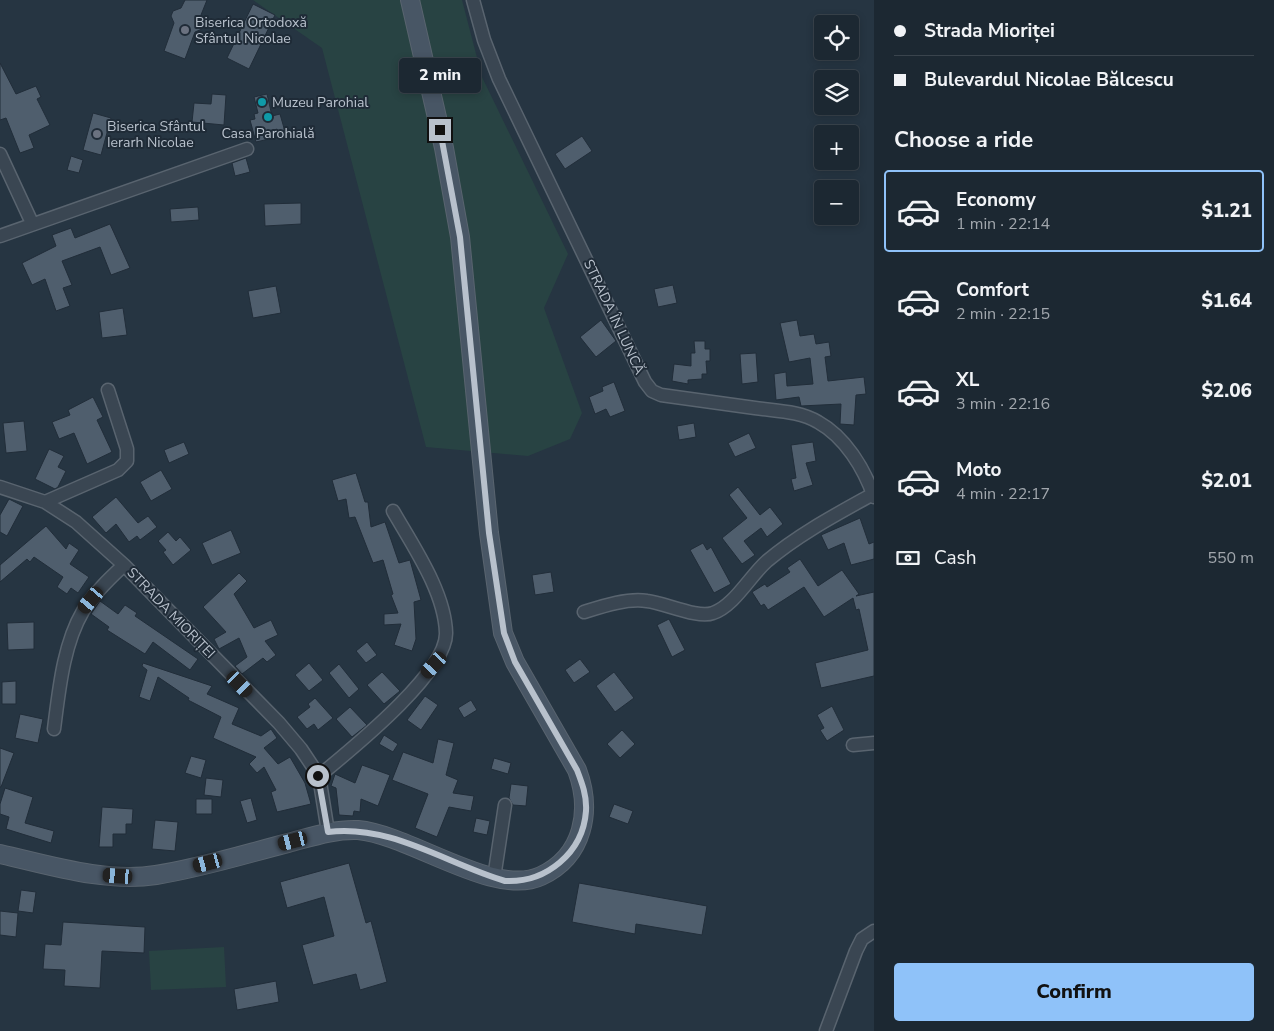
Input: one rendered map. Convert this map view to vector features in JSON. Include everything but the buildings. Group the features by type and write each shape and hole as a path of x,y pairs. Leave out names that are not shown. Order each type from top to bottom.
{"street":[{"path":"0,854 99,874 130,877 179,871 328,832 343,830 371,832 494,878 517,882 541,876 552,870 571,850 577,838 583,823 586,801 577,770 515,662 504,633 489,533 459,228 446,158 410,0"},
{"name":"STRADA ÎN LUNCĂ","path":"473,0 484,40 498,79 645,382 652,391 661,395 788,413 817,421 832,431 845,444 872,489"},
{"path":"0,236 32,223 247,149"},
{"path":"0,154 32,223"},
{"path":"45,502 118,470 127,461 127,449 108,390"},
{"name":"STRADA MIORIȚEI","path":"0,487 45,502 76,522 124,565 279,723 301,748 318,776 328,832"},
{"path":"584,612 603,606 644,600 666,603 699,614 710,614 722,610 750,577 785,547 872,489"},
{"path":"318,776 377,728 434,665 443,649 446,636 444,616 426,569 393,511"},
{"name":"STRADA MIORIȚEI","path":"54,729 60,689 75,628 83,610 124,565"},
{"path":"854,745 874,743"},
{"path":"494,878 506,805"},
{"path":"826,1031 856,951 862,939 874,931"}],"green space":[{"path":"253,0 462,0 482,77 568,254 544,308 582,413 570,439 528,456 426,447 322,48"},
{"path":"224,947 226,987 151,990 149,951"}],"place":[{"name":"Biserica Ortodoxă Sfântul Nicolae","path":"185,30"},
{"name":"Muzeu Parohial","path":"262,102"},
{"name":"Casa Parohială","path":"268,117"},
{"name":"Biserica Sfântul Ierarh Nicolae","path":"97,134"}],"route":[{"path":"318,776 328,832 343,830 371,832 505,881 517,882 528,880 552,870 571,850 586,812 584,787 577,770 515,662 504,633 499,612 489,533 460,237 454,196 440,130"}]}
